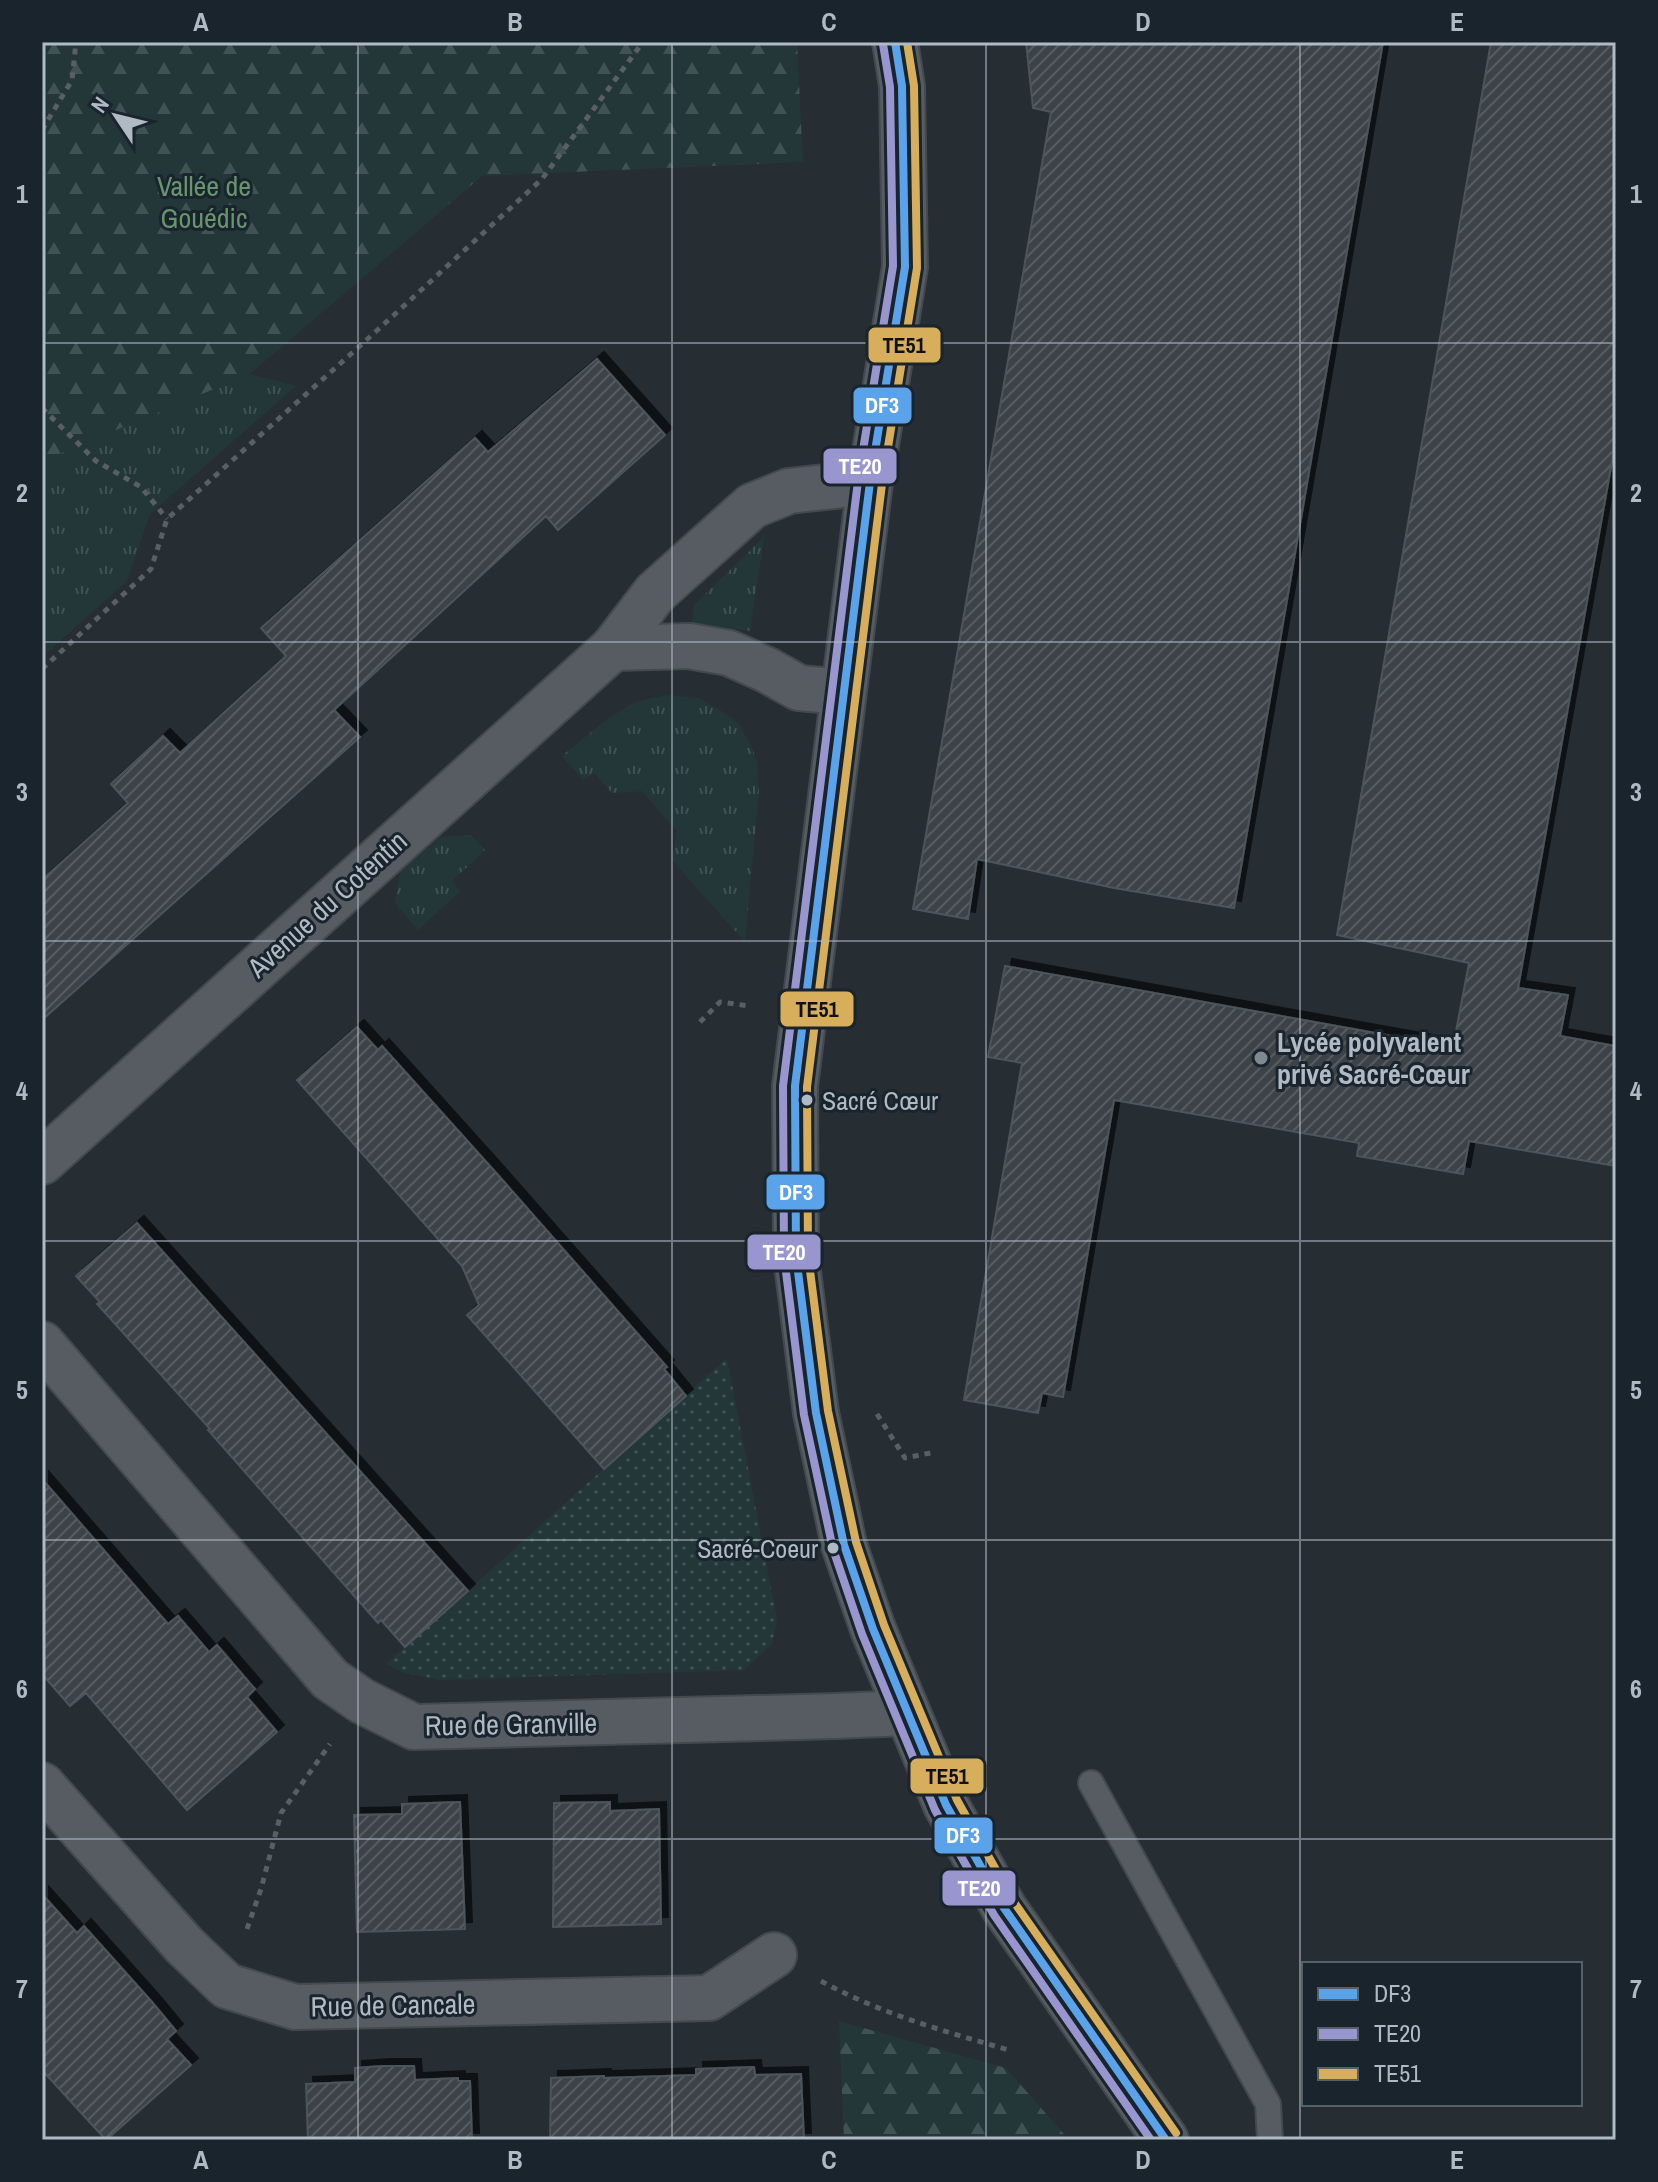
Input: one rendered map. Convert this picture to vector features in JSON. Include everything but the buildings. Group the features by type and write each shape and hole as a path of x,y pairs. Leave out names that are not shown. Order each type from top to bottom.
{"street":[{"path":"895,42 902,86 905,267 870,482 795,1086 796,1256 816,1413 844,1545 873,1629 946,1805 1004,1908 1166,2140"},
{"name":"Avenue du Cotentin","path":"42,1162 613,648 655,593 752,506 789,491 870,482"},
{"path":"613,648 689,646 729,653 799,688 843,692"},
{"name":"Rue de Granville","path":"42,1344 330,1679 362,1701 414,1727 906,1713"},
{"name":"Rue de Cancale","path":"42,1785 184,1945 227,1986 295,2007 709,1998 774,1955"}],"lane":[{"path":"1091,1783 1268,2104 1270,2140"}],"path":[{"path":"42,130 72,80 76,42"},
{"path":"42,669 151,569 167,519 542,179 643,42"},
{"path":"42,408 96,461 141,487 167,519"},
{"path":"700,1022 720,1002 739,1005"},
{"path":"905,1458 935,1452"},
{"path":"261,1889 281,1813 362,1701"},
{"path":"774,1955 851,1997 928,2026 1012,2051"}],"green space":[{"name":"Vallée de Gouédic","path":"42,42 797,42 803,162 482,176 250,374 42,461"},
{"path":"250,374 296,386 150,514 127,581 42,657 42,461"},
{"path":"764,537 750,631 692,623 694,605"},
{"path":"666,695 698,698 720,710 739,724 757,762 759,790 745,942 672,860 677,831 642,791 612,793 594,773 583,780 562,756 606,720 635,702"},
{"path":"471,835 485,850 452,881 460,891 418,930 395,903 400,872 440,837"},
{"path":"727,1358 777,1620 772,1644 744,1670 440,1680 405,1673 386,1664"},
{"path":"839,2021 1006,2068 1069,2140 844,2140"}],"transit line":[{"name":"DF3","path":"895,42 902,86 905,267 870,482 795,1086 796,1256 816,1413 844,1545 873,1629 946,1805 1004,1908 1166,2140"},
{"name":"TE51","path":"907,42 914,86 917,268 882,484 807,1087 808,1255 828,1411 856,1542 884,1625 957,1800 1014,1902 1176,2133"},
{"name":"TE20","path":"883,44 890,87 893,266 858,481 783,1086 784,1256 804,1415 833,1549 862,1634 935,1810 994,1915 1151,2140"}],"place":[{"name":"Lycée polyvalent privé Sacré-Cœur","path":"1261,1058"},
{"name":"Sacré Cœur","path":"807,1100"},
{"name":"Sacré-Coeur","path":"833,1548"}]}
